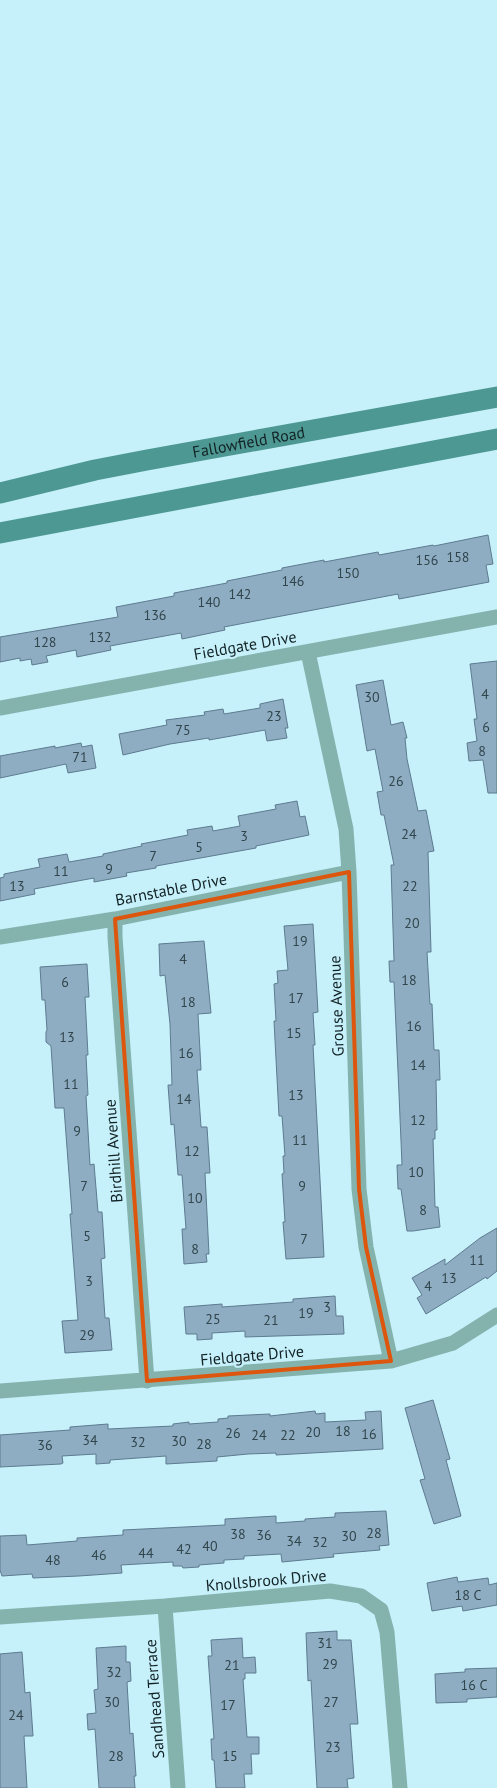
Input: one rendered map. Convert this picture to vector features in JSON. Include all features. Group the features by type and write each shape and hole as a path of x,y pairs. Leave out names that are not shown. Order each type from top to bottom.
{"main road":[{"name":"Fallowfield Road","path":"0,493 130,464 497,397"},
{"path":"0,533 497,439"}],"street":[{"name":"Fieldgate Drive","path":"0,708 497,617"},
{"name":"Grouse Avenue","path":"308,652 346,829 359,1189 366,1247 391,1361"},
{"name":"Barnstable Drive","path":"0,937 115,919 349,872"},
{"name":"Birdhill Avenue","path":"115,919 147,1381"},
{"name":"Fieldgate Drive","path":"0,1391 391,1361 453,1343 497,1316"},
{"name":"Knollsbrook Drive","path":"0,1617 165,1606 330,1591 361,1596 381,1610 387,1632 400,1788"},
{"name":"Sandhead Terrace","path":"165,1606 178,1788"}],"highlighted area":[{"path":"349,872 359,1189 366,1247 391,1361 147,1381 115,919"}],"building":[{"path":"488,535 493,564 486,565 489,582 399,599 398,594 224,627 225,630 182,639 181,633 110,646 111,650 77,657 76,650 46,656 48,662 32,665 31,659 20,661 20,658 0,662 0,637 118,617 116,607 174,596 174,593 227,583 227,581 282,570 282,568 378,552 379,555"},
{"path":"497,661 497,793 488,793 483,760 469,761 467,743 477,741 474,719 477,719 470,664"},
{"path":"383,680 391,725 403,722 407,738 405,738 407,759 418,811 426,810 434,851 428,852 431,952 427,952 434,1050 439,1050 440,1080 436,1080 437,1130 435,1130 435,1139 433,1139 435,1207 438,1207 440,1227 413,1231 407,1231 401,1189 398,1189 397,1165 402,1165 394,982 390,982 389,961 394,961 391,865 394,865 384,815 381,815 377,792 383,791 375,749 367,751 356,685"},
{"path":"283,699 288,728 285,728 287,738 267,741 265,730 209,740 209,738 170,744 123,755 119,734 167,725 166,720 205,715 204,712 223,709 224,714 260,708 260,704"},
{"path":"81,743 82,747 92,745 96,768 68,773 66,764 0,778 0,756"},
{"path":"297,801 300,817 305,816 309,835 256,846 256,848 156,866 156,868 126,873 127,876 94,882 94,878 34,889 35,894 0,901 0,878 4,877 4,874 40,867 38,859 67,854 69,862 103,856 103,854 142,846 141,844 188,835 187,830 212,826 213,831 240,826 238,816 276,809 275,805"},
{"path":"313,924 318,1012 313,1013 315,1045 313,1045 324,1257 286,1259 282,1174 284,1173 283,1156 285,1156 282,1116 279,1116 274,984 278,983 277,971 288,970 284,926"},
{"path":"204,941 211,1013 198,1014 201,1070 197,1070 201,1127 207,1127 210,1173 205,1173 209,1254 206,1254 207,1262 184,1264 182,1229 186,1229 182,1175 178,1175 174,1124 171,1125 168,1085 172,1085 170,1024 165,975 160,976 159,944"},
{"path":"87,964 89,997 85,997 88,1055 86,1055 88,1095 86,1096 90,1165 94,1164 98,1212 102,1212 105,1258 101,1259 105,1318 109,1318 112,1350 65,1353 62,1321 78,1320 70,1214 72,1214 64,1108 55,1108 51,1046 46,1042 45,1000 42,1000 40,967"},
{"path":"497,1228 497,1271 487,1279 486,1277 426,1314 417,1298 422,1295 412,1278 445,1259 445,1265 480,1238"},
{"path":"335,1296 336,1316 343,1316 344,1334 245,1337 245,1331 212,1333 212,1339 197,1340 197,1334 186,1334 184,1307 222,1304 222,1307 293,1302 293,1299"},
{"path":"433,1400 450,1459 446,1460 461,1516 434,1524 420,1480 425,1479 405,1408"},
{"path":"315,1411 316,1414 325,1413 325,1422 366,1420 365,1412 381,1411 383,1449 276,1455 276,1453 248,1454 217,1457 217,1461 166,1464 166,1456 110,1460 110,1463 96,1464 96,1454 62,1456 63,1463 61,1464 0,1467 0,1435 70,1430 70,1427 108,1424 108,1429 173,1426 173,1424 189,1422 189,1424 218,1422 218,1419 228,1418 228,1416 270,1414 270,1416"},
{"path":"386,1511 389,1545 379,1546 380,1550 333,1554 334,1557 282,1562 281,1554 244,1556 244,1559 224,1560 224,1563 183,1568 182,1566 173,1566 173,1562 121,1565 122,1573 79,1576 33,1578 32,1574 2,1576 0,1570 0,1536 26,1535 27,1545 77,1541 77,1538 123,1535 123,1530 225,1525 225,1519 276,1516 276,1523 335,1517 335,1513"},
{"path":"457,1577 458,1582 488,1578 489,1585 497,1583 497,1605 463,1611 462,1606 432,1611 427,1583"},
{"path":"337,1631 337,1640 351,1640 358,1724 350,1724 354,1778 347,1779 348,1788 317,1788 311,1680 308,1681 306,1633"},
{"path":"242,1638 243,1658 255,1657 256,1673 245,1673 245,1679 243,1679 247,1737 259,1737 259,1754 251,1754 252,1774 244,1774 245,1788 216,1788 214,1760 212,1760 211,1739 214,1739 208,1656 212,1656 211,1640"},
{"path":"126,1646 126,1662 130,1662 131,1681 127,1682 130,1734 133,1733 135,1788 99,1788 95,1729 88,1730 87,1714 96,1713 94,1690 98,1689 96,1648"},
{"path":"22,1652 25,1693 30,1692 33,1736 24,1736 27,1788 0,1788 0,1654"},
{"path":"497,1668 497,1697 467,1699 467,1702 436,1703 435,1674 465,1672 465,1669"}]}
